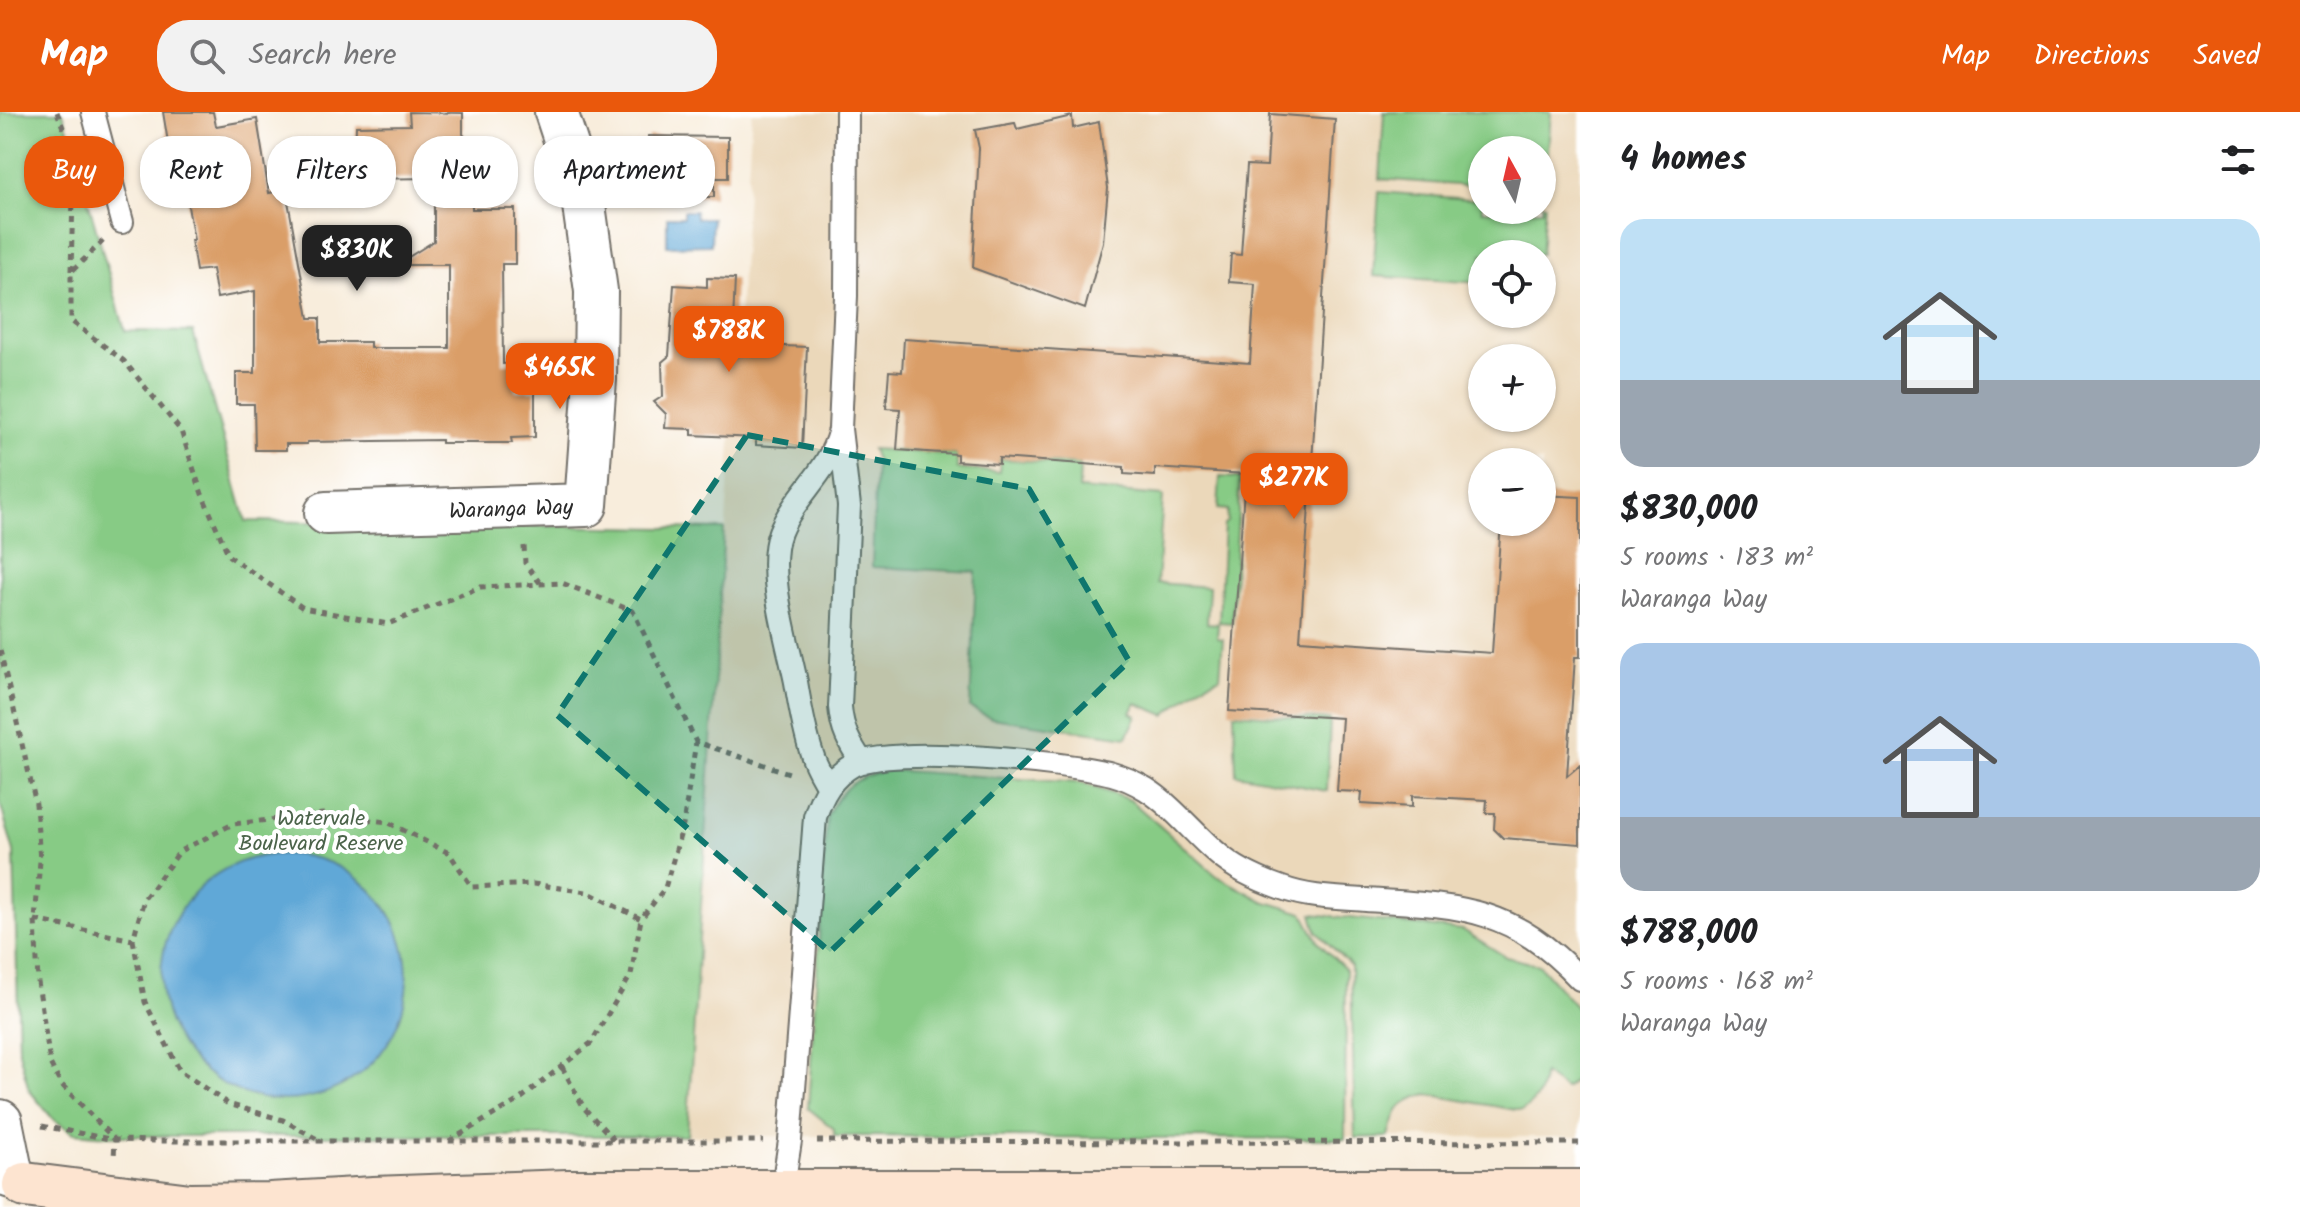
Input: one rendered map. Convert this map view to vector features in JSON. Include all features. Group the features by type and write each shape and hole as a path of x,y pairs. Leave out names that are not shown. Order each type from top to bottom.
{"main road":[{"path":"19,1185 190,1206 568,1192 782,1200 1580,1192"}],"street":[{"name":"Waranga Way","path":"326,513 586,505 595,379 596,291 582,191 556,112"},
{"path":"0,1122 19,1185"}],"lane":[{"path":"93,112 122,222"},
{"path":"847,112 846,296 840,429 849,506 840,707 848,742 862,762"},
{"path":"828,787 812,755 802,714 779,601 776,548 788,517 834,450 840,429"},
{"path":"782,1200 790,1141 815,817 820,799 828,787 840,773 862,762 893,757 944,757 1077,767 1116,775 1146,789 1219,855 1246,874 1283,889 1313,896 1442,904 1477,911 1531,935 1553,950 1580,979"}],"path":[{"path":"57,112 66,136"},
{"path":"71,272 73,208"},
{"path":"0,650 36,804 40,861 35,920 38,982 50,1063 60,1083 115,1140"},
{"path":"448,1141 519,1100 591,1043 631,975 641,919 665,888 683,825 696,742"},
{"path":"320,1141 283,1120 228,1104 180,1071 145,1002 133,940 144,899 180,851 233,824 323,814 387,822 449,853 472,887 533,884 587,892 641,919"},
{"path":"35,920 133,940"},
{"path":"562,1067 584,1108 615,1141"}],"highlighted area":[{"path":"747,435 1029,489 1129,661 830,952 557,715"}],"shaded area":[{"path":"752,112 1580,112 1580,1137 687,1136"}],"green space":[{"name":"Watervale Boulevard Reserve","path":"0,112 63,112 70,136 24,136 24,208 90,208 125,331 193,332 246,521 724,529 687,1136 108,1136 74,1133 53,1119 29,1090 19,1052 14,852 0,803"},
{"path":"1384,112 1551,112 1549,136 1468,136 1468,186 1380,179"},
{"path":"1379,192 1468,199 1468,224 1543,224 1542,240 1468,240 1468,282 1373,276"},
{"path":"872,449 957,455 957,469 999,472 1000,459 1080,465 1079,489 1163,496 1157,583 1209,587 1207,623 1218,624 1217,638 1223,639 1220,677 1200,686 1165,715 1136,703 1131,713 1137,716 1127,737 991,718 970,708 976,572 872,567 876,460"},
{"path":"1220,477 1240,478 1232,623 1219,622 1224,524 1228,510 1218,509"},
{"path":"1234,713 1330,720 1327,791 1236,774"},
{"path":"887,770 1082,783 1130,800 1217,876 1263,901 1303,913 1319,943 1346,970 1345,1139 834,1136 834,1129 808,1108 827,816 838,797 850,785"},
{"path":"1312,914 1463,930 1506,957 1539,965 1580,1012 1580,1076 1565,1089 1543,1074 1538,1096 1521,1111 1427,1094 1410,1100 1400,1108 1389,1137 1355,1138 1351,966 1317,932"}],"water":[{"path":"683,211 695,211 696,218 712,218 711,245 667,246 667,217 683,217"},
{"path":"284,854 308,856 331,863 353,874 371,890 387,908 398,930 405,953 405,1001 398,1024 387,1046 371,1064 353,1080 331,1091 308,1098 284,1100 260,1098 237,1091 215,1080 197,1064 181,1046 170,1024 163,1001 161,977 163,953 170,930 181,908 197,890 215,874 237,863 260,856"}],"building":[{"path":"163,112 213,112 216,126 257,119 267,181 267,208 289,208 309,318 320,318 320,342 370,342 370,348 449,348 449,265 396,265 434,241 434,208 515,209 515,264 502,264 503,364 515,363 515,391 535,391 535,437 511,438 512,443 441,443 441,440 307,442 286,444 286,450 255,450 254,404 236,404 236,373 255,373 255,291 217,298 212,269 196,271 188,208 251,208 251,136 167,136"},
{"path":"409,112 463,113 465,136 412,136 412,178 396,179 396,136 356,136 356,126 410,125"},
{"path":"1270,114 1335,119 1300,640 1492,653 1500,536 1556,536 1556,496 1580,497 1580,657 1575,657 1567,776 1580,765 1580,844 1503,838 1494,829 1495,813 1486,813 1487,800 1412,796 1412,807 1361,804 1362,792 1337,791 1342,718 1229,711 1245,474 1155,468 1155,476 1124,474 1124,467 999,458 999,464 957,461 957,454 897,450 900,409 886,408 889,371 902,372 904,339 1250,363 1255,284 1229,282 1231,254 1241,255 1247,165 1267,166"},
{"path":"1072,116 1073,128 1099,122 1108,188 1103,242 1085,309 973,268 979,148 975,130 1015,123 1017,129"},
{"path":"715,137 728,137 728,178 715,178"},
{"path":"707,278 735,279 732,344 807,347 802,448 756,445 756,438 692,435 692,429 665,428 666,414 654,402 663,396 662,362 669,356 674,285 707,287"}]}
